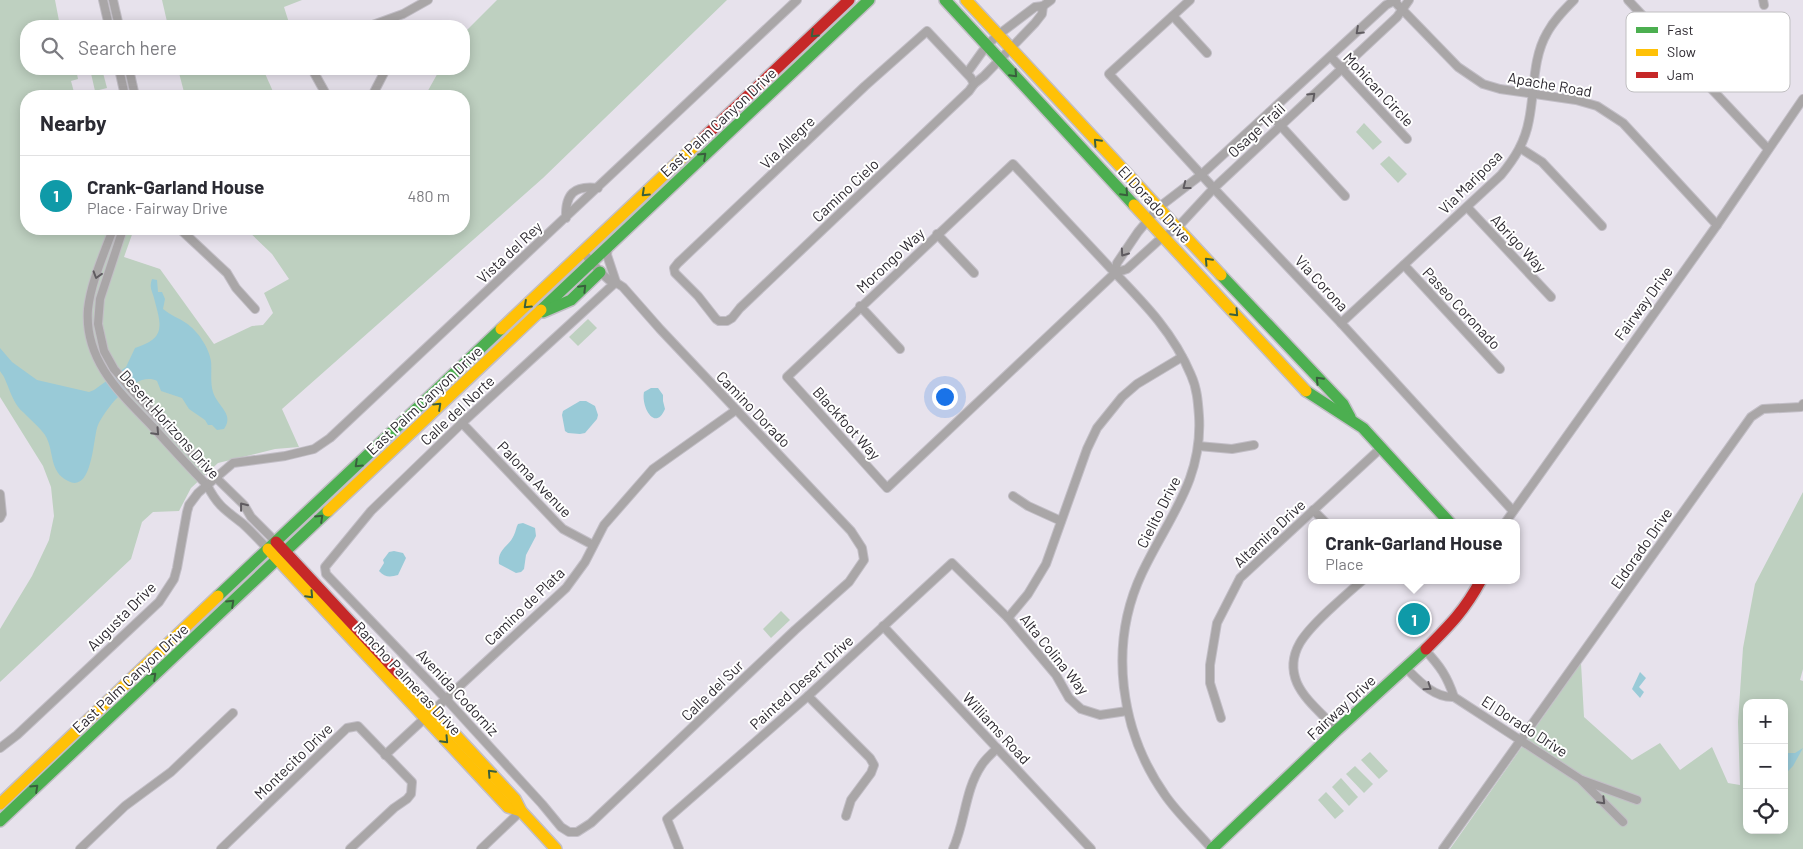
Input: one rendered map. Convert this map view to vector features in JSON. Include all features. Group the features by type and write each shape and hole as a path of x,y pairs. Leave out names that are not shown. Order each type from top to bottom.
{"main road":[{"name":"East Palm Canyon Drive","path":"0,804 850,0"},
{"name":"East Palm Canyon Drive","path":"0,821 869,0"},
{"name":"El Dorado Drive","path":"946,0 1305,390 1317,400 1350,417 1363,428 1446,519"},
{"name":"El Dorado Drive","path":"966,0 1158,208 1343,404 1350,417"},
{"path":"532,318 571,300 600,272"},
{"name":"Desert Horizons Drive","path":"272,546 281,556"},
{"name":"Rancho Palmeras Drive","path":"281,556 429,715 515,799 521,811 556,849"},
{"name":"Fairway Drive","path":"1212,849 1425,650 1455,620 1470,601 1479,584"}],"street":[{"path":"103,0 108,20"},
{"path":"113,0 118,20"},
{"path":"391,20 428,0"},
{"name":"Vista del Rey","path":"216,476 233,463 285,456 314,449 330,438 797,0"},
{"path":"974,84 967,73 987,45 1021,16 1041,3 1051,0"},
{"path":"1190,0 1173,16 1207,54"},
{"name":"Osage Trail","path":"1115,273 1117,263 1158,208 1201,175 1386,5 1395,0"},
{"name":"Apache Road","path":"1395,0 1458,67 1483,84 1500,89 1576,100 1597,106 1611,114 1622,123 1717,225"},
{"name":"Osage Trail","path":"887,488 1115,273 1127,268 1158,241 1177,228 1214,188 1397,17 1409,0"},
{"name":"Via Mariposa","path":"1341,323 1501,174 1520,148 1529,119 1539,53 1546,34 1560,14 1574,0"},
{"path":"1628,0 1639,12"},
{"name":"Camino Cielo","path":"678,277 698,296 716,319 727,321 732,318 740,308 1011,49 1042,14 1041,3"},
{"path":"1021,16 1032,26"},
{"name":"Via Corona","path":"1173,16 1109,74 1513,511"},
{"name":"Via Allegre","path":"678,277 674,268 678,263 865,86 927,31 967,73"},
{"name":"Mohican Circle","path":"1331,57 1407,139"},
{"path":"973,65 984,76"},
{"path":"120,75 124,90"},
{"path":"130,75 134,90"},
{"path":"315,75 324,90"},
{"path":"375,90 383,75"},
{"path":"1714,92 1768,149"},
{"name":"Fairway Drive","path":"1508,519 1717,225 1803,99"},
{"path":"1269,113 1345,196"},
{"path":"1520,148 1542,162 1602,226"},
{"name":"Morongo Way","path":"787,377 860,306 1013,164"},
{"name":"Cielito Drive","path":"1013,164 1161,322 1174,340 1192,376 1196,390 1199,425 1195,463 1182,500 1142,574 1130,604 1123,652 1123,682 1127,711 1141,753 1154,779 1166,797 1212,849"},
{"path":"566,218 567,200 574,192 584,186 598,188"},
{"name":"Abrigo Way","path":"1467,207 1551,297"},
{"path":"937,234 974,273"},
{"name":"Desert Horizons Drive","path":"111,235 88,310 92,348 105,374 206,485 214,499 230,516 272,546"},
{"name":"Desert Horizons Drive","path":"121,235 106,277 99,312 98,324 104,351 114,369 131,389 244,505 251,518 272,546"},
{"path":"186,235 227,273 236,288 254,309"},
{"name":"Camino Dorado","path":"608,246 608,255 616,282 851,531 862,548 864,560"},
{"name":"Camino Dorado","path":"583,252 600,272 611,282 616,282"},
{"name":"Paseo Coronado","path":"1404,265 1500,370"},
{"name":"Calle del Norte","path":"325,567 371,511 462,423 616,282"},
{"path":"860,306 900,348"},
{"path":"1008,618 1028,594 1046,564 1087,449 1097,428 1122,397 1137,384 1182,357"},
{"name":"Blackfoot Way","path":"787,377 887,488"},
{"name":"Eldorado Drive","path":"1443,849 1750,417 1763,409 1802,406"},
{"name":"Camino de Plata","path":"385,755 566,588 585,562 604,525 653,469 736,410"},
{"name":"Paloma Avenue","path":"462,423 563,529 594,545"},
{"path":"1198,446 1232,449 1254,445"},
{"name":"Altamira Drive","path":"1221,718 1210,683 1210,665 1217,622 1240,578 1381,448"},
{"name":"Augusta Drive","path":"0,748 17,735 159,602 169,587 177,568 189,505 216,476"},
{"path":"0,494 2,514 0,518"},
{"path":"1014,496 1028,506 1062,521"},
{"path":"1313,510 1322,519"},
{"name":"Calle del Sur","path":"573,833 583,830 656,764 795,630 849,582 864,560"},
{"name":"Alta Colina Way","path":"952,563 1008,618 1056,675 1069,698 1081,709 1100,715 1127,711"},
{"name":"Painted Desert Drive","path":"679,849 667,819 808,696 952,563"},
{"name":"Avenida Codorniz","path":"325,567 326,574 446,699 561,827 573,833"},
{"path":"1338,730 1306,697 1298,684 1294,672 1294,657 1306,632 1358,584"},
{"name":"Williams Road","path":"883,626 1088,846"},
{"path":"1425,650 1441,668 1454,697"},
{"name":"El Dorado Drive","path":"1406,668 1430,690 1446,697 1454,697 1580,779 1623,822"},
{"path":"808,696 870,758 874,765 871,773 851,800 846,816"},
{"path":"80,849 125,806 171,772 233,713"},
{"name":"Montecito Drive","path":"221,849 347,728 358,726 412,782 411,794 350,849"},
{"path":"953,849 973,781 982,764 998,748"},
{"name":"El Dorado Drive","path":"1580,779 1637,800"},
{"path":"481,849 521,811"},
{"path":"1079,849 1088,846"}],"green space":[{"path":"0,0 55,0 59,20 20,20 20,75 77,75 78,79 71,81 73,90 20,90 20,235 132,235 124,257 160,269 214,344 252,326 263,325 273,313 264,293 289,279 272,254 252,235 470,235 470,90 428,90 437,75 470,75 470,27 497,0 727,0 543,178 282,409 299,447 275,449 218,463 191,488 179,511 153,512 142,522 131,559 0,682 0,629 32,576 49,540 54,516 51,487 43,466 0,397"},
{"path":"162,0 302,0 284,7 288,20 167,20"},
{"path":"91,75 104,75 107,88 95,90"},
{"path":"180,75 266,75 272,90 183,90"},
{"path":"1364,123 1382,142 1373,150 1356,132"},
{"path":"1389,156 1407,174 1398,183 1380,164"},
{"path":"588,319 597,328 578,346 569,337"},
{"path":"1803,492 1803,669 1800,680 1803,681 1803,849 1450,849 1581,663 1584,717 1632,760 1660,743 1680,770 1712,747 1728,783 1740,785 1738,722 1743,648 1755,584"},
{"path":"781,611 790,620 771,638 763,629"},
{"path":"1370,752 1388,771 1379,779 1361,760"},
{"path":"1355,766 1373,784 1364,793 1346,774"},
{"path":"1341,778 1358,797 1349,806 1332,787"},
{"path":"1326,792 1344,811 1335,819 1318,800"}],"water":[{"path":"152,279 157,280 158,292 162,292 165,299 163,309 190,326 205,345 211,361 213,392 226,414 227,424 224,429 217,430 189,409 182,398 161,391 157,381 149,379 140,381 123,392 102,418 96,431 90,462 83,479 76,483 68,481 57,472 45,435 14,401 0,371 0,348 12,362 37,380 89,392 94,390 126,367 135,348 152,340 157,335 160,323 151,289"},
{"path":"651,388 658,388 663,395 665,409 657,418 653,418 650,415 645,404 644,392"},
{"path":"580,401 586,401 595,406 598,415 597,419 585,433 568,433 565,431 563,411"},
{"path":"523,523 535,528 536,536 526,555 524,569 516,573 499,564 499,559 502,551 515,534 518,524"},
{"path":"389,552 403,553 406,558 398,575 386,576 379,571 384,563 383,560"},
{"path":"1640,672 1646,678 1639,687 1644,692 1640,698 1632,689"},
{"path":"1803,748 1788,771 1788,753 1795,753"}],"traffic: fast":[{"path":"541,310 869,0"},
{"path":"945,0 1134,205"},
{"path":"543,312 571,300 600,272"},
{"path":"1221,275 1343,404 1350,417"},
{"path":"218,596 501,329"},
{"path":"1306,391 1363,428 1446,519"},
{"path":"0,821 328,511"},
{"path":"1212,849 1337,730 1426,649"}],"traffic: slow":[{"path":"966,0 1221,275"},
{"path":"501,329 699,142"},
{"path":"1134,205 1306,391"},
{"path":"328,511 541,310"},
{"path":"268,549 508,807 521,811"},
{"path":"0,804 218,596"},
{"path":"399,674 515,799 521,811 556,849"}],"traffic: jam":[{"path":"699,142 849,0"},
{"path":"276,542 399,674"},
{"path":"1426,649 1456,617 1479,584"}],"place":[{"name":"Crank-Garland House","path":"1414,619"}]}
